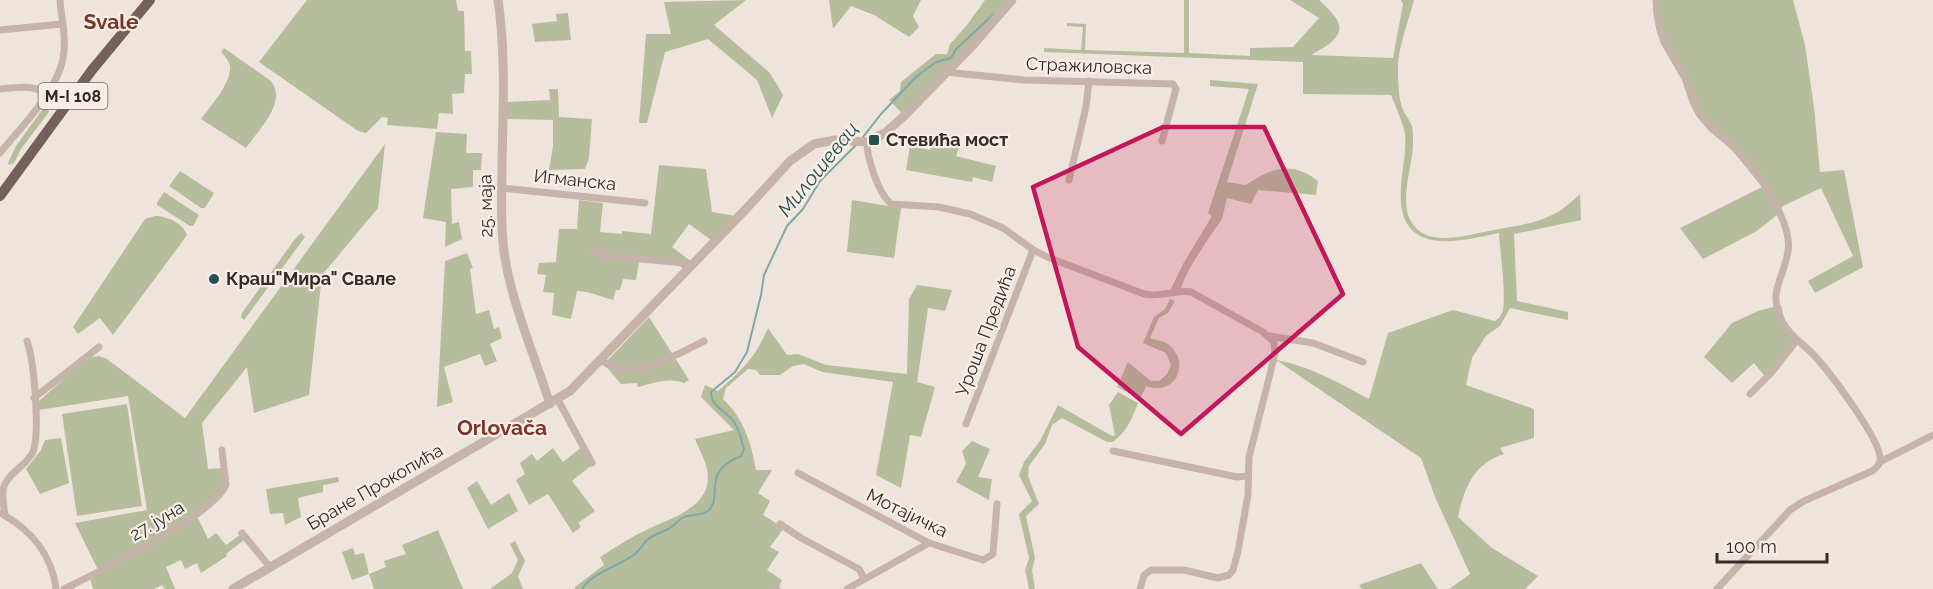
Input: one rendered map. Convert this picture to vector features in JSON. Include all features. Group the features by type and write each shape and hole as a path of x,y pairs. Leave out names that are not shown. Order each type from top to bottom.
{"main road":[{"name":"M-I 108","path":"2,190 150,0"}],"street":[{"path":"0,153 55,82 64,53 60,0"},
{"name":"25. маја","path":"498,0 502,30 502,226 506,265 554,402"},
{"path":"1012,0 990,27 891,129 878,138 865,142 881,192 891,204 939,207 970,214 1003,228 1033,250 1144,294 1158,296 1185,291 1200,296 1269,336 1313,343 1363,362"},
{"path":"1656,0 1656,16 1662,38 1686,78 1695,106 1761,180 1781,215 1787,232 1788,249 1775,299 1781,320 1825,369 1868,429 1879,452 1880,462"},
{"path":"0,30 62,24"},
{"name":"Стражиловска","path":"945,72 1024,80 1173,84 1176,89 1162,141"},
{"path":"1069,180 1086,107 1089,81"},
{"path":"0,88 31,86 48,93 63,109"},
{"name":"Бране Прокопића","path":"233,589 554,402 576,386 790,161 804,150 824,141 865,142"},
{"name":"Игманска","path":"502,188 645,203"},
{"path":"1176,292 1180,277 1216,218"},
{"name":"Уроша Предића","path":"966,424 1033,250"},
{"path":"592,251 604,255 682,263 689,269"},
{"path":"1140,589 1144,575 1151,570 1184,570 1218,578 1229,575 1236,564 1248,495 1249,457 1275,354 1275,346 1269,336"},
{"path":"1750,394 1765,380 1797,340"},
{"path":"27,341 32,361 35,445 27,462 7,476 3,482 2,514 23,528 37,543 48,560 56,589"},
{"path":"601,360 608,366 634,368 650,365 704,341"},
{"path":"34,398 99,346"},
{"path":"554,402 592,463"},
{"path":"1717,589 1790,510 1804,501 1865,475 1876,468 1880,462 1933,435"},
{"name":"27. јуна","path":"64,589 141,549 209,505 226,484 222,450"},
{"path":"1113,451 1237,477 1248,476"},
{"name":"Мотајичка","path":"798,473 929,543 978,559 986,559 993,554 997,504"},
{"path":"780,524 801,538 859,568 864,578"},
{"path":"242,533 270,567"},
{"path":"847,589 929,543"}],"highlighted area":[{"path":"1163,127 1264,127 1343,294 1181,434 1078,347 1033,187"}],"green space":[{"path":"307,0 456,0 458,11 464,11 465,51 471,51 472,74 465,74 464,93 452,94 453,114 439,113 437,129 387,125 388,118 382,117 366,133 358,131 259,62"},
{"path":"746,0 714,25 770,73 783,95 772,118 757,80 708,39 665,52 647,123 639,123 646,34 671,34 664,2"},
{"path":"829,0 921,0 913,16 919,27 909,37 874,15 851,6 833,29"},
{"path":"985,0 1013,0 902,113 889,100 900,91 901,82 936,54 947,54 950,44"},
{"path":"1184,0 1189,0 1189,53 1250,56 1250,48 1293,47 1319,18 1290,0 1319,0 1335,17 1339,32 1331,42 1312,55 1393,58 1403,4 1401,0 1414,0 1400,52 1398,84 1402,107 1411,123 1413,133 1412,156 1406,190 1407,212 1411,222 1425,235 1452,238 1527,224 1559,211 1580,194 1581,220 1514,234 1517,301 1568,312 1568,320 1510,308 1500,326 1486,336 1472,358 1466,385 1534,409 1534,438 1500,448 1504,454 1493,458 1477,471 1467,487 1458,517 1492,548 1538,576 1525,589 1449,589 1470,574 1435,497 1421,458 1276,360 1312,371 1369,399 1388,333 1453,310 1495,321 1500,316 1503,310 1504,293 1499,233 1470,239 1439,241 1425,238 1414,231 1405,220 1401,203 1401,186 1405,134 1391,95 1303,94 1303,62 1044,52 1044,48 1081,50 1083,27 1067,26 1067,23 1086,24 1085,50 1184,53"},
{"path":"1655,0 1793,0 1805,45 1820,172 1844,170 1863,267 1815,293 1808,281 1853,256 1821,188 1783,206 1777,215 1757,231 1703,259 1680,228 1762,187 1732,150 1709,131 1697,117 1682,80 1661,44 1656,29"},
{"path":"568,13 571,40 535,42 532,24 557,21 556,14"},
{"path":"224,48 271,81 275,89 274,107 246,148 201,119 219,95 229,75 230,64 221,52"},
{"path":"1210,80 1258,84 1227,182 1246,185 1273,171 1299,170 1318,181 1316,195 1258,190 1251,204 1227,198 1222,219 1185,272 1181,286 1170,291 1183,264 1212,216 1208,213 1249,89 1210,86"},
{"path":"549,89 558,89 559,117 592,119 589,158 585,169 549,170 553,146 553,120 507,119 507,102 550,100"},
{"path":"45,106 49,112 21,149 14,163 9,165 16,146"},
{"path":"436,132 467,134 466,153 482,153 481,170 473,170 473,187 451,189 452,224 459,222 462,239 445,247 446,222 423,218"},
{"path":"933,136 960,144 956,156 996,166 992,182 973,177 972,182 906,170 910,145 930,150"},
{"path":"385,144 378,208 322,275 309,395 254,413 247,367 202,423 208,469 223,468 223,488 179,523 98,570 75,523 147,510 128,396 39,410 38,402 87,358 99,356 107,359 185,418"},
{"path":"659,165 706,169 712,212 736,216 711,240 689,224 672,247 692,262 685,269 678,264 639,262 636,280 623,279 620,290 616,290 613,300 577,291 571,319 552,315 554,293 543,292 546,275 537,274 539,263 556,262 559,229 577,229 579,200 603,203 600,232 622,234 622,231 651,234"},
{"path":"180,171 214,193 205,208 201,208 169,186"},
{"path":"164,192 199,215 193,226 157,205"},
{"path":"852,200 901,208 894,258 847,252"},
{"path":"155,216 174,221 187,235 113,335 100,318 78,334 73,327 145,219"},
{"path":"301,233 305,237 244,320 241,317 242,313"},
{"path":"467,253 473,268 470,269 476,314 489,310 494,329 499,327 502,338 490,344 497,361 485,366 480,354 444,367 453,402 437,407 445,261"},
{"path":"917,285 952,290 945,311 928,308 917,382 935,387 921,437 910,435 901,488 876,475 893,382 822,372 804,364 793,366 780,375 760,375 756,370 748,369 726,388 723,399 746,432 756,470 772,470 758,493 770,501 763,515 784,528 770,547 779,552 767,570 782,580 778,589 575,589 604,565 600,557 636,535 682,514 700,499 706,490 708,479 706,465 695,439 734,430 701,397 705,385 718,391 727,383 753,356 768,328 787,355 798,354 826,365 907,374 909,299"},
{"path":"1170,299 1175,301 1168,313 1159,318 1150,338 1166,343 1175,351 1179,359 1177,376 1166,386 1157,388 1146,386 1140,399 1117,387 1128,362 1151,381 1159,381 1167,374 1171,365 1166,353 1143,343 1154,317 1165,309"},
{"path":"1781,305 1785,323 1798,340 1768,380 1754,363 1732,383 1704,357 1732,323 1758,311"},
{"path":"649,317 689,380 684,383 655,382 638,387 637,383 621,384 604,364"},
{"path":"1118,392 1138,403 1122,434 1113,442 1107,442 1062,418 1052,425 1045,444 1029,466 1028,476 1039,504 1026,516 1035,558 1032,570 1035,589 1029,589 1025,570 1029,558 1019,514 1032,501 1019,475 1024,462 1040,441 1058,405 1112,436 1115,435 1109,405"},
{"path":"127,404 142,506 77,516 62,414"},
{"path":"61,438 69,483 40,494 26,469 41,450 45,440"},
{"path":"972,441 990,449 978,477 992,479 989,500 956,482 966,464 962,451"},
{"path":"584,445 592,465 572,481 595,511 578,523 581,527 573,533 548,494 529,505 516,480 525,474 520,463 532,454 537,461 553,448 563,462"},
{"path":"338,477 339,482 323,485 323,492 298,498 301,517 285,525 283,513 270,514 266,489"},
{"path":"477,481 491,505 509,493 518,511 488,529 467,488"},
{"path":"197,516 208,539 216,533 226,545 240,535 244,540 226,554 227,556 201,573 197,563 185,569 181,560 166,567 175,589 165,589 162,585 154,589 93,589 90,578"},
{"path":"438,530 463,589 374,589 369,574 386,567 384,561 406,554 402,545"},
{"path":"515,541 525,561 518,576 523,589 490,589 512,573 518,560 510,544"},
{"path":"353,548 355,555 364,553 369,574 352,580 342,552"},
{"path":"1421,563 1438,589 1362,589 1359,585"}],"waterway":[{"name":"Милошевац","path":"863,137 916,77 936,62 951,58 956,49 994,14"},
{"name":"Милошевац","path":"582,589 599,574 635,554 650,538 668,529 682,518 705,513 712,505 715,484 721,469 728,462 741,456 744,449 736,425 714,401 711,392 735,372 747,352 764,275 787,226 803,209 820,181 857,144"}],"place":[{"name":"Стевића мост","path":"874,140"},
{"name":"Краш\"Мира\" Свале","path":"214,279"}],"district":[{"name":"Svale","path":"111,22"},
{"name":"Orlovača","path":"502,428"}]}
